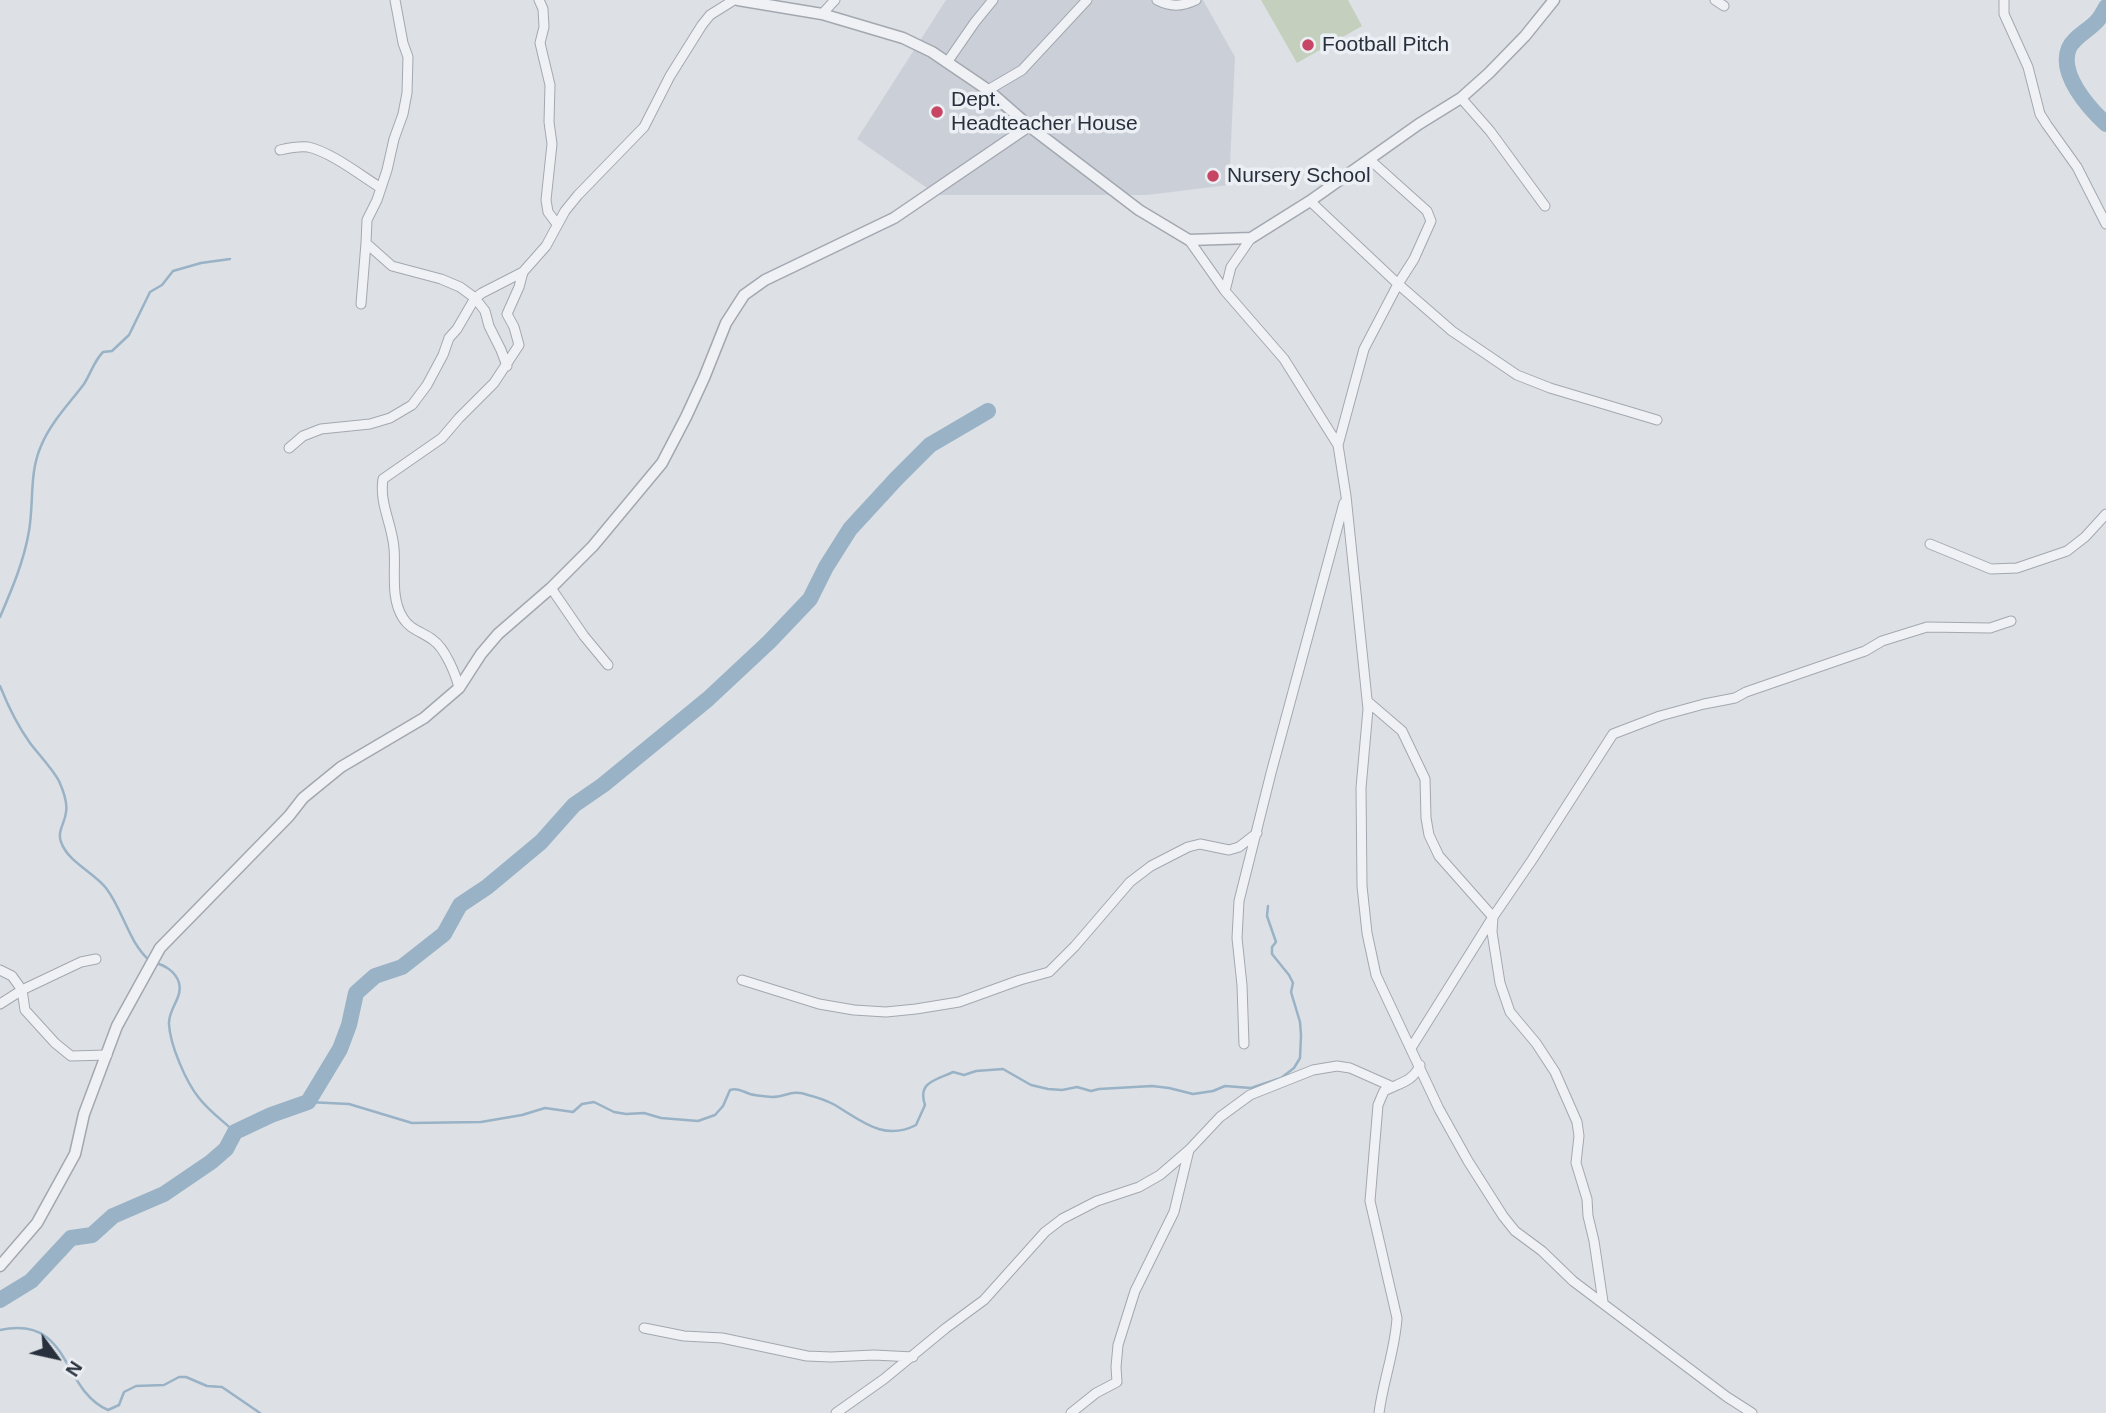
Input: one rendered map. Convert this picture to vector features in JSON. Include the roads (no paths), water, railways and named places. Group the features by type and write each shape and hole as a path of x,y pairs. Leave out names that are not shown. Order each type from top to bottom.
{"street":[{"path":"361,304 367,220 381,188 403,114 408,75 408,57 395,0"},
{"path":"539,0 543,9 544,27 540,43 550,85 549,122 552,145 546,200 548,212 557,224"},
{"path":"289,448 303,436 321,429 370,424 390,418 412,405 427,385 449,338 475,298 523,272 546,246 557,224 587,185 645,127 670,76 710,15 736,0 822,13 903,37 948,61 1139,210 1189,240 1225,291 1283,359 1338,445 1346,496 1367,701 1361,788 1362,886 1367,933 1376,975 1439,1109 1468,1161 1515,1231 1542,1251 1573,1281 1684,1366 1752,1413"},
{"path":"822,13 835,0"},
{"path":"948,61 993,0"},
{"path":"988,90 1022,70 1087,0"},
{"path":"1157,0 1178,6 1196,0"},
{"path":"1225,291 1231,267 1251,238 1461,98 1525,36 1554,0"},
{"path":"1715,0 1724,6"},
{"path":"2004,0 2004,14 2028,66 2040,114 2077,167 2106,223"},
{"path":"1461,98 1490,131 1545,206"},
{"path":"0,1266 37,1223 75,1154 84,1114 117,1026 160,948 289,816 303,798 341,767 424,718 459,688 498,634 551,588 593,546 662,463 700,388 726,323 744,295 765,280 894,218 1029,126"},
{"path":"280,150 292,147 310,148 381,188"},
{"path":"1338,445 1364,349 1414,259 1431,221 1431,216 1369,159"},
{"path":"1310,201 1452,331 1517,375 1657,421"},
{"path":"1189,240 1251,238"},
{"path":"366,243 392,266 441,279 460,287 475,298 485,311 506,366"},
{"path":"459,688 454,672 437,643 412,628 398,609 393,568 394,548 383,503 383,479 442,438 487,391 506,366 519,345 507,314 523,272"},
{"path":"1244,1044 1237,938 1240,901 1271,773 1346,496"},
{"path":"1930,544 1992,569 2017,568 2067,551 2085,537 2106,514"},
{"path":"551,588 608,665"},
{"path":"1411,1048 1613,734 1660,716 1735,698 1865,651 1882,641 1927,627 1990,628 2011,621"},
{"path":"1367,701 1402,731 1425,779 1429,835 1439,856 1493,917 1492,932 1500,984 1510,1012 1536,1043 1555,1072 1577,1122 1579,1136 1576,1163 1587,1199 1603,1302"},
{"path":"742,980 819,1004 854,1010 886,1012 960,1002 1049,972 1130,883 1151,866 1188,847 1209,845 1229,850 1239,847 1256,833"},
{"path":"0,1004 22,990 81,962 96,959"},
{"path":"0,970 12,976 22,990 25,1010 55,1043 71,1056 107,1055"},
{"path":"1379,1413 1381,1394 1396,1338 1397,1318 1370,1201 1378,1105 1384,1091 1409,1080 1420,1065"},
{"path":"836,1413 913,1357 984,1300 1045,1232 1062,1219 1097,1201 1139,1187 1160,1175 1189,1150 1220,1117 1250,1095 1313,1070 1337,1066 1350,1068 1393,1087"},
{"path":"1071,1413 1096,1393 1117,1382 1118,1345 1135,1291 1174,1212 1189,1150"},
{"path":"644,1328 684,1336 722,1338 807,1356 874,1354 913,1357"}],"waterway":[{"path":"2106,7 2097,21 2071,44 2067,58 2071,79 2077,90 2106,124"},
{"path":"0,617 24,553 37,456 50,429 84,384 103,352 112,351 129,335 150,292 162,285 173,271 230,259"},
{"path":"0,1300 31,1281 71,1238 92,1235 113,1216 164,1194 211,1162 226,1149 235,1132 308,1102 340,1049 356,993 375,976 402,967 444,934 460,905 487,887 541,842 574,805 603,785 708,699 810,599 850,529 896,479 930,445 988,411"},
{"path":"0,686 21,729 53,771 62,788 66,808 60,838 64,849 106,888 136,944 149,960"},
{"path":"308,1102 349,1104 412,1123 481,1122 545,1108 573,1112 582,1104 594,1102 614,1112 644,1113 661,1118 698,1121 715,1115 723,1106 730,1090 735,1089 772,1097 802,1093 830,1103 873,1127 893,1131 916,1125 925,1105 923,1097 926,1087 953,1072 964,1075 976,1071 1003,1069 1031,1085 1062,1090 1077,1087 1091,1091 1152,1086 1193,1094 1225,1086 1251,1088 1281,1078 1294,1068 1300,1058 1300,1022 1291,992 1293,983 1272,954 1272,947 1276,942 1267,916 1268,906"},
{"path":"155,963 170,970 179,983 179,994 169,1024 172,1042 184,1073 203,1103 235,1132"},
{"path":"0,1330 23,1328 41,1333 63,1356 81,1387 93,1400 108,1410 119,1405 124,1392 136,1386 164,1385 179,1377 186,1377 207,1386 222,1387 260,1413"}],"place":[{"name":"Football Pitch","path":"1308,45"},
{"name":"Dept. Headteacher House","path":"937,112"},
{"name":"Nursery School","path":"1213,176"}]}
